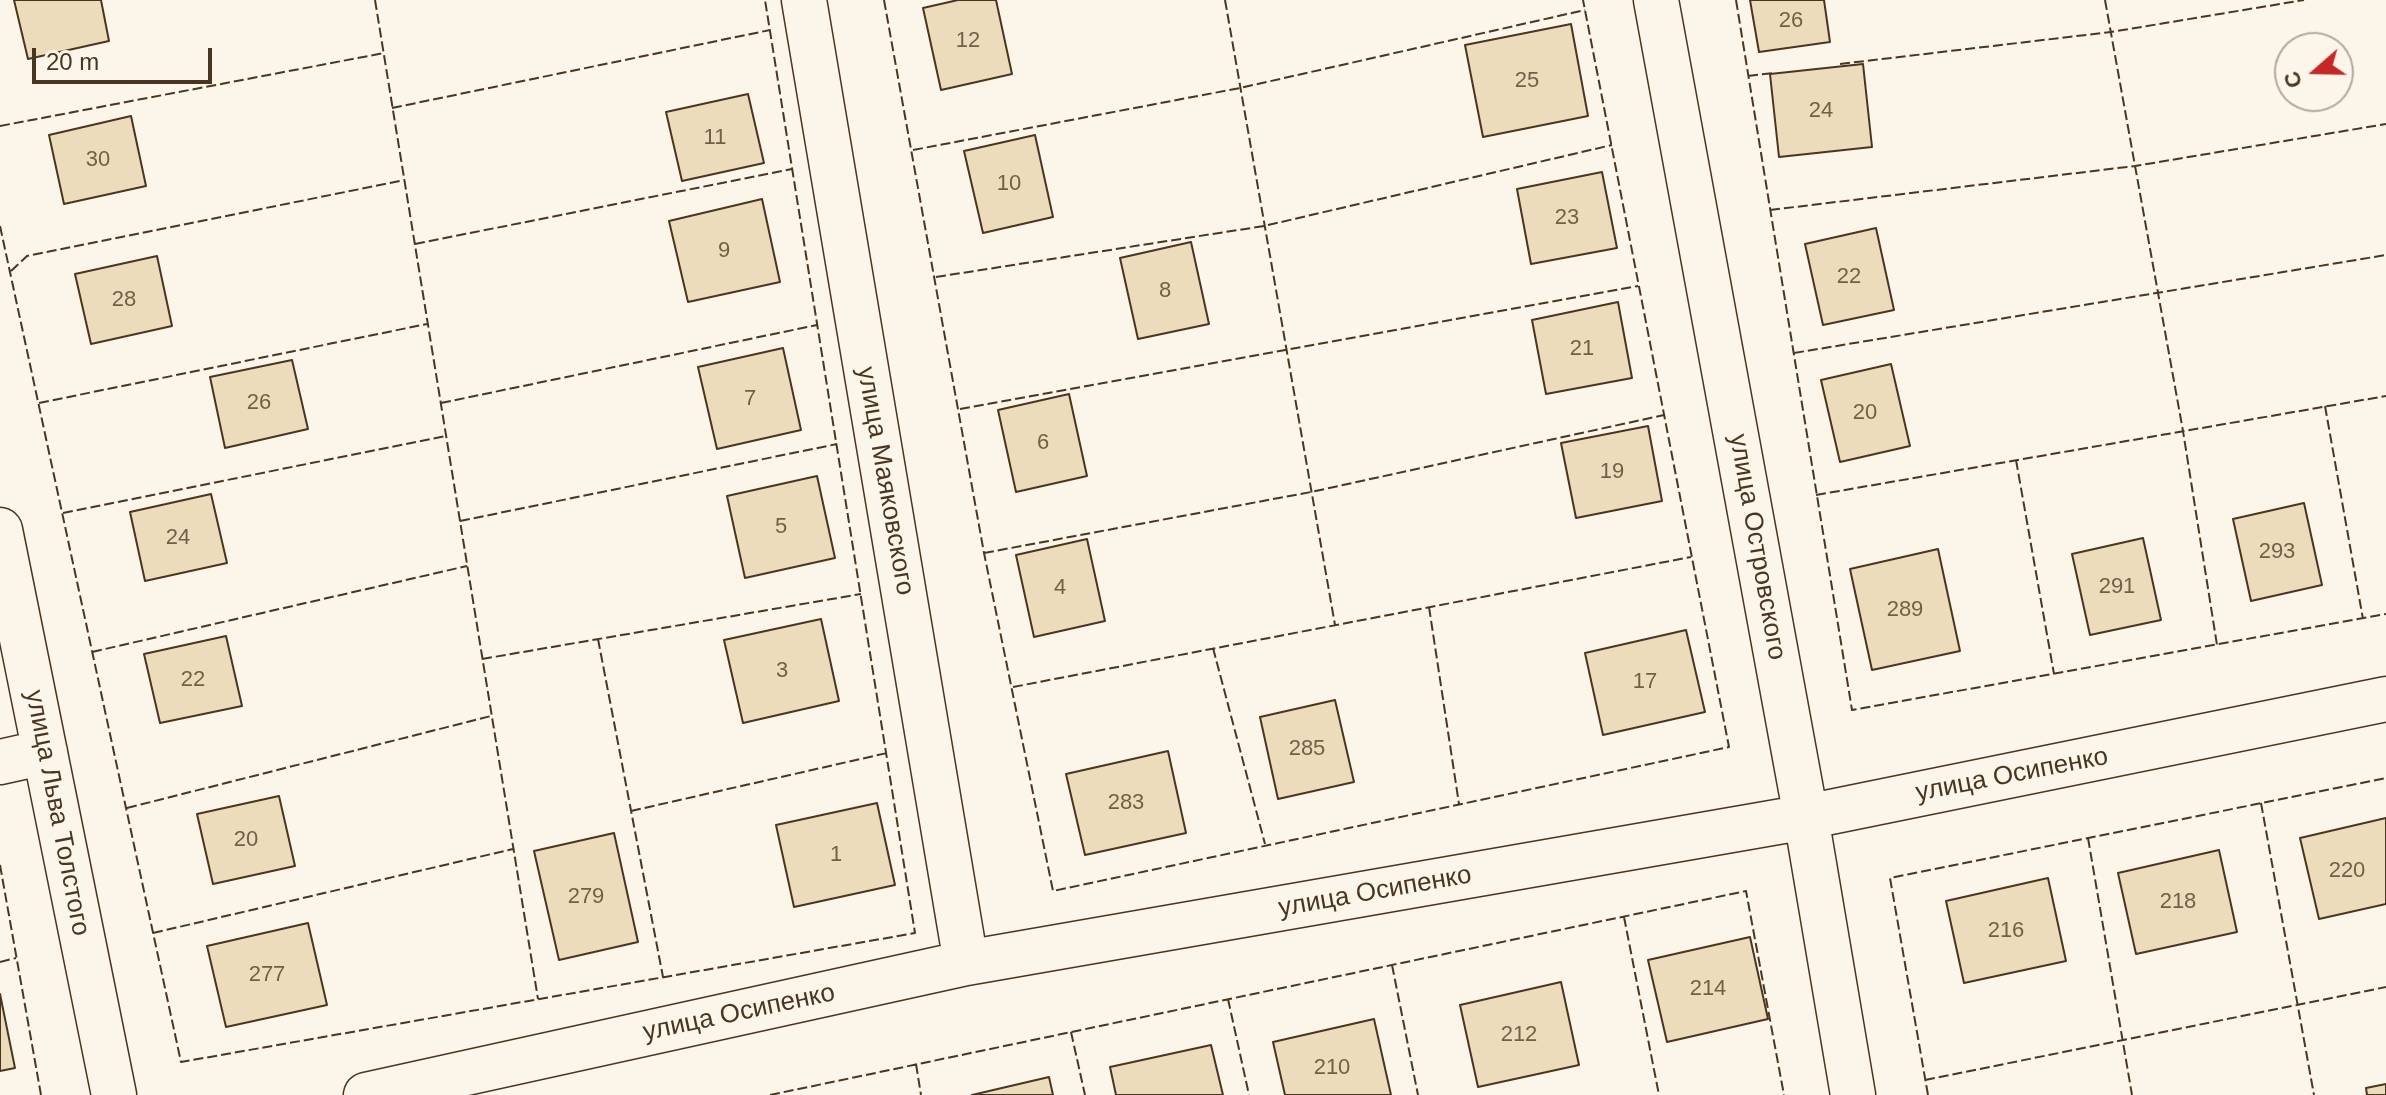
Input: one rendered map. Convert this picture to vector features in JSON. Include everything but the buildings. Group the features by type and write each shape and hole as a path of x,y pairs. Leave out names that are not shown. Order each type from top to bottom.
{"street":[{"name":"улица Маяковского","path":"804,0 966,963"},
{"name":"улица Островского","path":"1656,0 1806,817 1853,1095"},
{"name":"улица Льва Толстого","path":"0,530 114,1095"},
{"name":"улица Осипенко","path":"366,1095 966,963 1806,817 2386,699"},
{"path":"0,762 45,752"}],"fence":[{"path":"375,0 538,999"},
{"path":"0,226 181,1062 915,933 765,0"},
{"path":"884,0 984,553 1053,891 1729,747 1583,0"},
{"path":"1225,0 1335,625"},
{"path":"1736,0 1852,710 2386,614"},
{"path":"2105,0 2183,431 2217,645"},
{"path":"1840,64 2111,32 2304,0"},
{"path":"913,150 1240,88 1585,10"},
{"path":"392,108 770,30"},
{"path":"0,126 384,53"},
{"path":"1748,76 1773,73"},
{"path":"1770,210 2135,166 2386,124"},
{"path":"936,277 1264,226 1612,145"},
{"path":"415,244 792,169"},
{"path":"11,271 27,256 405,180"},
{"path":"1794,353 2386,255"},
{"path":"960,409 1638,286"},
{"path":"39,403 427,324"},
{"path":"441,403 817,325"},
{"path":"1816,495 2386,396"},
{"path":"2325,406 2363,619"},
{"path":"984,553 1311,492 1664,415"},
{"path":"63,513 446,436"},
{"path":"460,521 837,444"},
{"path":"2016,460 2054,674"},
{"path":"1013,687 1691,557"},
{"path":"92,652 467,566"},
{"path":"482,659 861,594"},
{"path":"1429,607 1459,804"},
{"path":"598,639 663,977"},
{"path":"1213,648 1265,844"},
{"path":"127,808 491,716"},
{"path":"631,811 887,753"},
{"path":"1928,1095 1890,878 2386,778"},
{"path":"2261,803 2314,1095"},
{"path":"2088,838 2132,1095"},
{"path":"153,933 513,849"},
{"path":"0,865 41,1095"},
{"path":"770,1095 1746,891 1784,1095"},
{"path":"1624,917 1659,1095"},
{"path":"0,962 16,958"},
{"path":"1392,965 1418,1095"},
{"path":"1925,1080 2386,987"},
{"path":"1228,999 1249,1095"},
{"path":"1071,1032 1085,1095"},
{"path":"916,1064 921,1095"}]}
